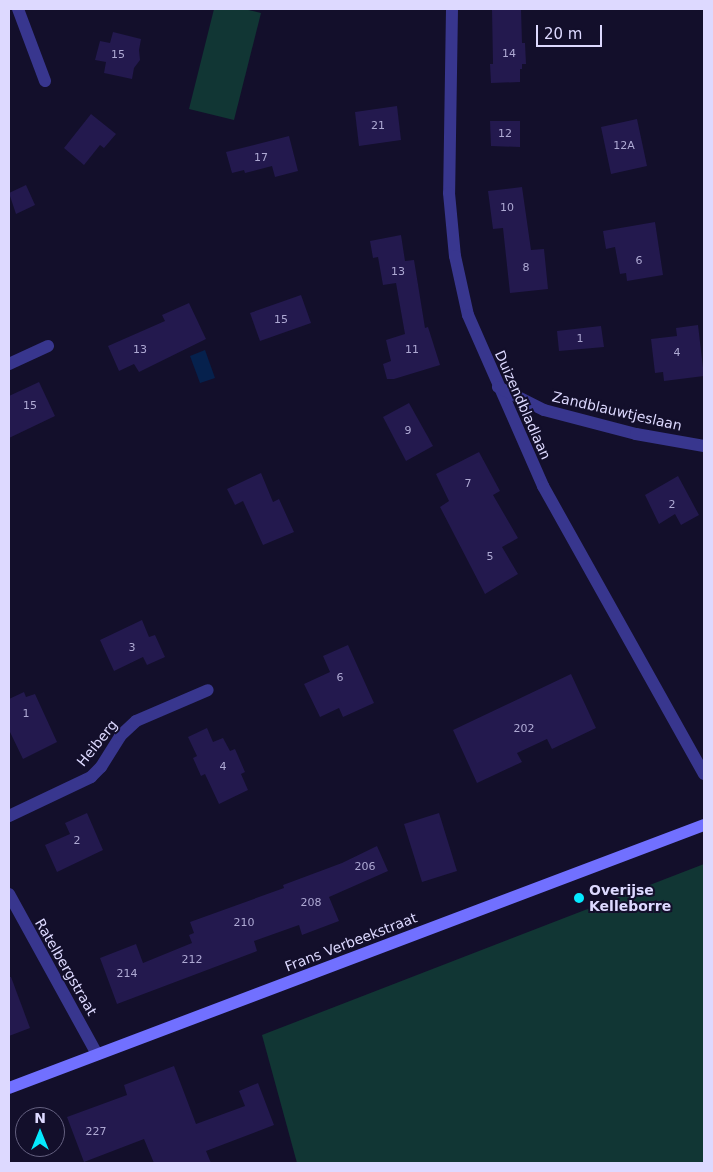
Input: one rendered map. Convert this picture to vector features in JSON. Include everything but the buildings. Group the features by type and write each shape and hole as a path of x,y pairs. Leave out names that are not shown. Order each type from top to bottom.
{"main road":[{"name":"Frans Verbeekstraat","path":"9,1088 704,825"}],"street":[{"path":"18,9 44,81"},
{"name":"Duizendbladlaan","path":"452,9 449,194 455,256 468,315 498,387 544,486 704,774"},
{"path":"9,364 48,346"},
{"name":"Zandblauwtjeslaan","path":"498,387 544,410 636,434 704,446"},
{"name":"Heiberg","path":"9,816 91,778 101,767 120,736 136,722 208,690"},
{"name":"Ratelbergstraat","path":"9,894 98,1054"}],"green space":[{"path":"214,9 244,9 261,13 234,120 189,109"},
{"path":"704,864 704,1163 297,1163 262,1035"}],"water":[{"path":"205,350 215,378 200,383 190,356"}],"place":[{"name":"Overijse Kelleborre","path":"579,898"}]}
